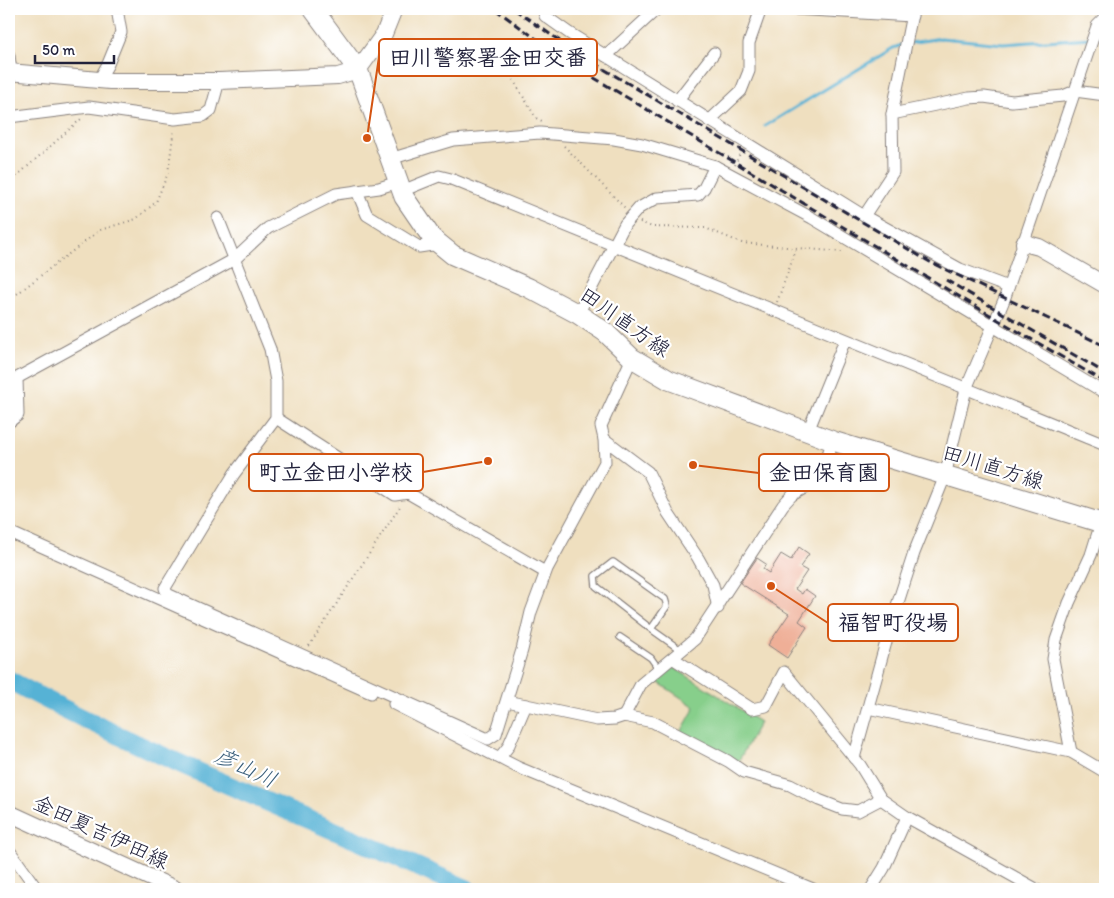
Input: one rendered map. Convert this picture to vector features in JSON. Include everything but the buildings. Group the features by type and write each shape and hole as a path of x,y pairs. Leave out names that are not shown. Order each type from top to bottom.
{"main road":[{"name":"田川直方線","path":"313,9 358,70 400,186 432,238 453,256 529,288 578,314 604,332 632,358 669,380 833,441 1103,523"},
{"path":"10,72 99,80 219,81 338,76 358,70 384,34 394,9"},
{"path":"1024,243 1039,247 1105,285"},
{"name":"金田夏吉伊田線","path":"9,813 175,889"}],"street":[{"path":"99,80 108,64 121,32 117,9"},
{"path":"542,9 545,16 606,56 864,216 960,269 1008,287"},
{"path":"606,56 658,9"},
{"path":"709,121 741,91 749,72 750,43 761,9"},
{"path":"794,9 912,13 892,114 893,172 864,216"},
{"path":"854,758 911,562 945,476 966,389 1024,243 1097,26 1105,18"},
{"path":"678,101 714,53"},
{"path":"9,55 10,72"},
{"path":"9,116 89,107 175,119 203,116 211,110 219,81"},
{"path":"892,114 969,98 984,97 1012,101 1063,96 1075,91 1105,95"},
{"path":"390,159 453,140 560,134 642,144 714,166 848,240 1105,393"},
{"path":"578,314 625,224 639,208 657,198 698,195 704,188 714,166"},
{"path":"9,422 18,415 17,378 235,259 268,228 336,194 400,186 439,176 451,179 1105,445"},
{"path":"357,191 367,215 418,247 439,244"},
{"path":"218,218 270,349 276,381 276,418 234,474 165,588 168,594 380,697 517,767 814,889"},
{"path":"808,431 845,340"},
{"path":"9,532 264,642 304,654 488,739 496,734 531,612 546,572 605,462 604,439 601,426 632,358"},
{"path":"276,418 395,495 408,493 546,572"},
{"path":"604,439 648,472 668,513 698,558 713,585 718,608"},
{"path":"624,716 641,684 695,639 718,608 783,505 792,495 818,480 833,441"},
{"path":"1071,752 1053,658 1056,640 1069,603 1103,523"},
{"path":"678,655 752,709 766,706 784,672 854,758 881,799 907,817 1036,889"},
{"path":"507,701 597,720 624,716 653,722 728,761 744,772 790,785 842,809 858,810 881,799"},
{"path":"500,757 508,747 522,719 526,705"},
{"path":"868,708 1071,752 1105,772"},
{"path":"871,889 884,868 907,817"},
{"path":"9,850 37,889"}],"lane":[{"path":"650,629 667,606 665,599 613,562 595,576 596,586 650,629 678,655"},
{"path":"620,637 651,658 658,668"}],"path":[{"path":"490,42 536,118 555,128 560,134 565,148 643,225 652,227 705,228 742,243 796,249 842,252 848,240"},
{"path":"9,183 88,113 89,107"},
{"path":"9,300 100,230 136,219 156,202 168,173 175,119"},
{"path":"730,174 746,143"},
{"path":"773,311 796,249"},
{"path":"304,654 408,493"}],"green space":[{"path":"673,667 760,722 737,764 681,732 695,707 656,681"}],"waterway":[{"path":"1096,36 1105,33"},
{"path":"910,43 941,38 1003,44 1090,38"},
{"path":"765,126 893,48 902,45"},
{"name":"彦山川","path":"9,680 121,737 467,889"}],"railway":[{"path":"495,9 571,64 1105,382"},
{"path":"514,9 580,55 930,262 1105,346"},
{"path":"946,280 1105,373"}],"place":[{"name":"田川警察署金田交番","path":"367,138"},
{"name":"町立金田小学校","path":"488,461"},
{"name":"金田保育園","path":"693,465"},
{"name":"福智町役場","path":"771,586"}]}
